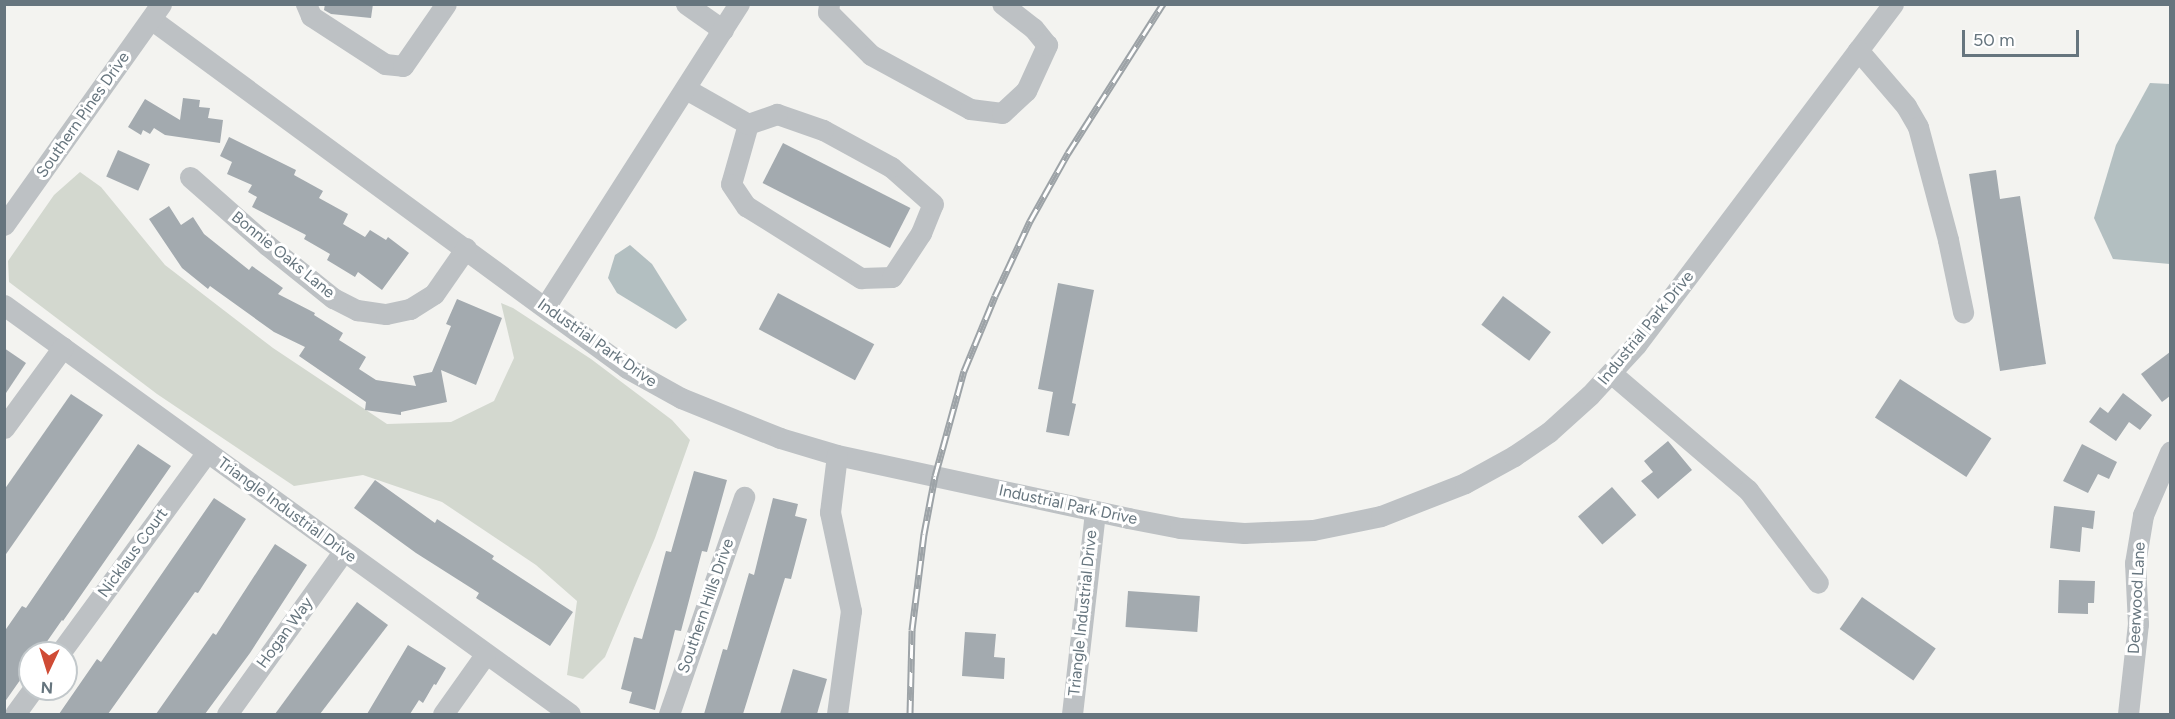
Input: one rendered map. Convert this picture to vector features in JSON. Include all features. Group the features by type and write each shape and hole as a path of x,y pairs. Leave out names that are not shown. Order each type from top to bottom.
{"street":[{"path":"306,4 311,16 385,64 403,66 446,4"},
{"path":"686,4 723,30"},
{"path":"545,307 739,4"},
{"path":"829,4 828,12 871,55 970,109 1002,113 1026,91 1047,45 1033,28 1002,4"},
{"name":"Industrial Park Drive","path":"156,12 545,307 627,368 661,388 751,428 837,454 1180,528 1244,533 1312,530 1381,516 1465,483 1514,456 1582,403 1636,345 1893,4"},
{"name":"Southern Pines Drive","path":"4,225 156,12"},
{"path":"1858,50 1906,106 1918,127 1948,240 1963,312"},
{"path":"686,89 748,124 777,114 823,130 891,167 933,204 921,233 891,278 861,278 746,206 731,184 748,124"},
{"name":"Bonnie Oaks Lane","path":"190,177 267,245 333,298 357,310 386,314 410,309 434,294 466,248"},
{"name":"Triangle Industrial Drive","path":"4,305 485,655 570,714"},
{"path":"4,428 63,347"},
{"path":"1611,373 1748,490 1818,583"},
{"name":"Nicklaus Court","path":"69,641 207,452"},
{"name":"Deerwood Lane","path":"2128,714 2138,624 2136,554 2143,515 2170,452"},
{"path":"837,454 830,512 851,611 837,714"},
{"name":"Southern Hills Drive","path":"669,714 744,497"},
{"name":"Triangle Industrial Drive","path":"1072,714 1095,511"},
{"name":"Hogan Way","path":"227,714 343,552"},
{"path":"443,714 485,655"},
{"path":"15,714 24,701"}],"shaded area":[{"path":"2150,83 2170,84 2170,264 2113,259 2094,218 2116,145"},
{"path":"80,172 101,187 165,265 273,348 387,424 451,422 494,401 514,358 501,303 513,308 591,359 672,420 690,440 655,538 605,657 583,679 567,675 577,601 536,565 442,502 363,475 294,486 157,394 9,282 8,261 54,195"},
{"path":"630,245 652,264 687,320 676,329 617,293 608,278 615,255"}],"building":[{"path":"325,4 373,4 371,18 331,14 324,10"},
{"path":"183,98 200,100 199,107 210,108 208,118 223,120 220,143 165,135 154,128 150,134 143,130 141,135 128,127 145,99 180,120"},
{"path":"229,137 296,170 294,175 323,191 319,198 348,214 343,224 365,237 370,230 386,240 388,237 409,253 382,290 358,272 355,277 327,260 330,254 304,239 306,235 252,207 257,197 248,192 252,185 227,174 232,162 220,156"},
{"path":"783,143 910,208 890,248 763,183"},
{"path":"118,150 150,164 138,191 106,176"},
{"path":"1996,170 2000,199 2020,196 2046,364 2000,371 1969,174"},
{"path":"169,206 181,225 193,217 204,234 249,270 252,266 283,288 278,294 315,313 314,315 343,333 339,340 366,357 359,369 376,380 416,386 413,376 432,372 451,326 446,324 457,299 502,318 476,385 441,370 447,402 401,412 401,415 365,410 366,402 299,356 305,347 274,332 210,286 208,289 182,268 149,219"},
{"path":"1058,283 1094,290 1072,403 1076,404 1069,436 1046,432 1053,392 1038,389"},
{"path":"778,293 874,344 855,380 759,329"},
{"path":"1503,296 1551,332 1529,361 1481,325"},
{"path":"4,348 26,363 4,396"},
{"path":"2170,352 2170,396 2162,402 2141,374"},
{"path":"1900,379 1991,438 1966,477 1875,418"},
{"path":"2123,393 2152,415 2140,430 2129,422 2116,441 2089,422 2100,407 2108,413"},
{"path":"71,394 103,415 4,557 4,490"},
{"path":"1668,441 1692,470 1658,499 1641,481 1653,472 1644,461"},
{"path":"138,444 171,466 47,641 18,641 18,683 4,703 4,632 22,606 26,608"},
{"path":"2082,444 2117,462 2109,479 2098,474 2088,493 2063,481"},
{"path":"694,471 727,480 707,552 702,551 681,631 675,630 655,710 629,703 632,692 621,689 634,637 642,639 666,551 671,552"},
{"path":"375,480 435,523 437,519 494,556 492,559 573,612 550,646 476,598 479,593 416,553 354,508"},
{"path":"1612,487 1636,515 1602,544 1578,517"},
{"path":"214,498 246,519 198,593 195,592 108,714 59,714 68,701 78,701 78,686 97,659 101,662"},
{"path":"773,498 798,504 795,516 807,519 791,579 785,578 743,714 704,714 723,649 727,650 749,573 754,575"},
{"path":"2054,506 2095,511 2093,529 2082,527 2080,552 2050,548"},
{"path":"275,544 307,565 250,653 205,714 156,714 213,633 216,635"},
{"path":"2059,580 2095,581 2094,603 2088,603 2088,614 2058,613"},
{"path":"1128,591 1200,596 1197,632 1125,627"},
{"path":"1862,597 1936,649 1913,681 1840,629"},
{"path":"357,602 388,625 320,714 275,714"},
{"path":"965,632 996,634 994,657 1005,658 1004,679 962,676"},
{"path":"408,645 446,668 436,685 434,684 423,703 419,700 410,714 367,714"},
{"path":"793,669 827,679 817,714 780,714"}],"railway":[{"path":"910,714 912,630 924,534 935,476 964,371 995,296 1030,221 1068,153 1163,4"}]}
